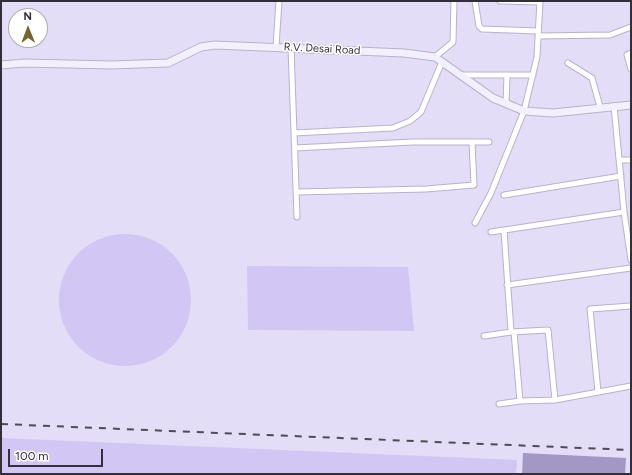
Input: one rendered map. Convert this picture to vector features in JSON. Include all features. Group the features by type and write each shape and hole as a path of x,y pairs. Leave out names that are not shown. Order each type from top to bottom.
{"street":[{"path":"276,47 278,1"},
{"path":"435,57 453,42 454,1"},
{"path":"475,1 479,26 482,29 538,34 610,35 631,26"},
{"path":"475,223 492,193 524,111 537,57 540,2 500,1"},
{"name":"R.V. Desai Road","path":"1,65 25,63 111,65 168,63 201,47 215,45 404,53 435,57 493,98 524,111 553,113 631,105"},
{"path":"291,48 297,217"},
{"path":"631,53 627,55 631,69"},
{"path":"294,133 393,128 405,123 422,112 442,62"},
{"path":"568,63 592,78 600,108"},
{"path":"461,75 533,75"},
{"path":"506,75 506,104"},
{"path":"614,106 622,176 624,212 631,260"},
{"path":"295,148 412,142 489,142"},
{"path":"297,192 426,189 474,185 472,142"},
{"path":"620,160 631,160"},
{"path":"504,195 622,176"},
{"path":"491,232 624,212"},
{"path":"504,230 507,284 520,401"},
{"path":"507,284 631,268"},
{"path":"598,392 590,309 631,306"},
{"path":"484,336 513,332 548,330 555,400"},
{"path":"500,404 520,401 555,400 631,386"}],"shaded area":[{"path":"131,234 150,239 162,245 172,253 180,263 186,275 190,287 190,313 186,325 180,337 172,347 162,355 150,361 138,365 119,366 100,361 88,355 78,347 70,337 64,325 60,313 59,294 64,275 70,263 78,253 88,245 100,239 112,235"},
{"path":"247,266 408,267 414,331 248,330"},
{"path":"1,438 517,460 516,474 1,474"},
{"path":"523,453 626,458 625,474 522,474"}],"railway":[{"path":"1,424 631,450"}]}
